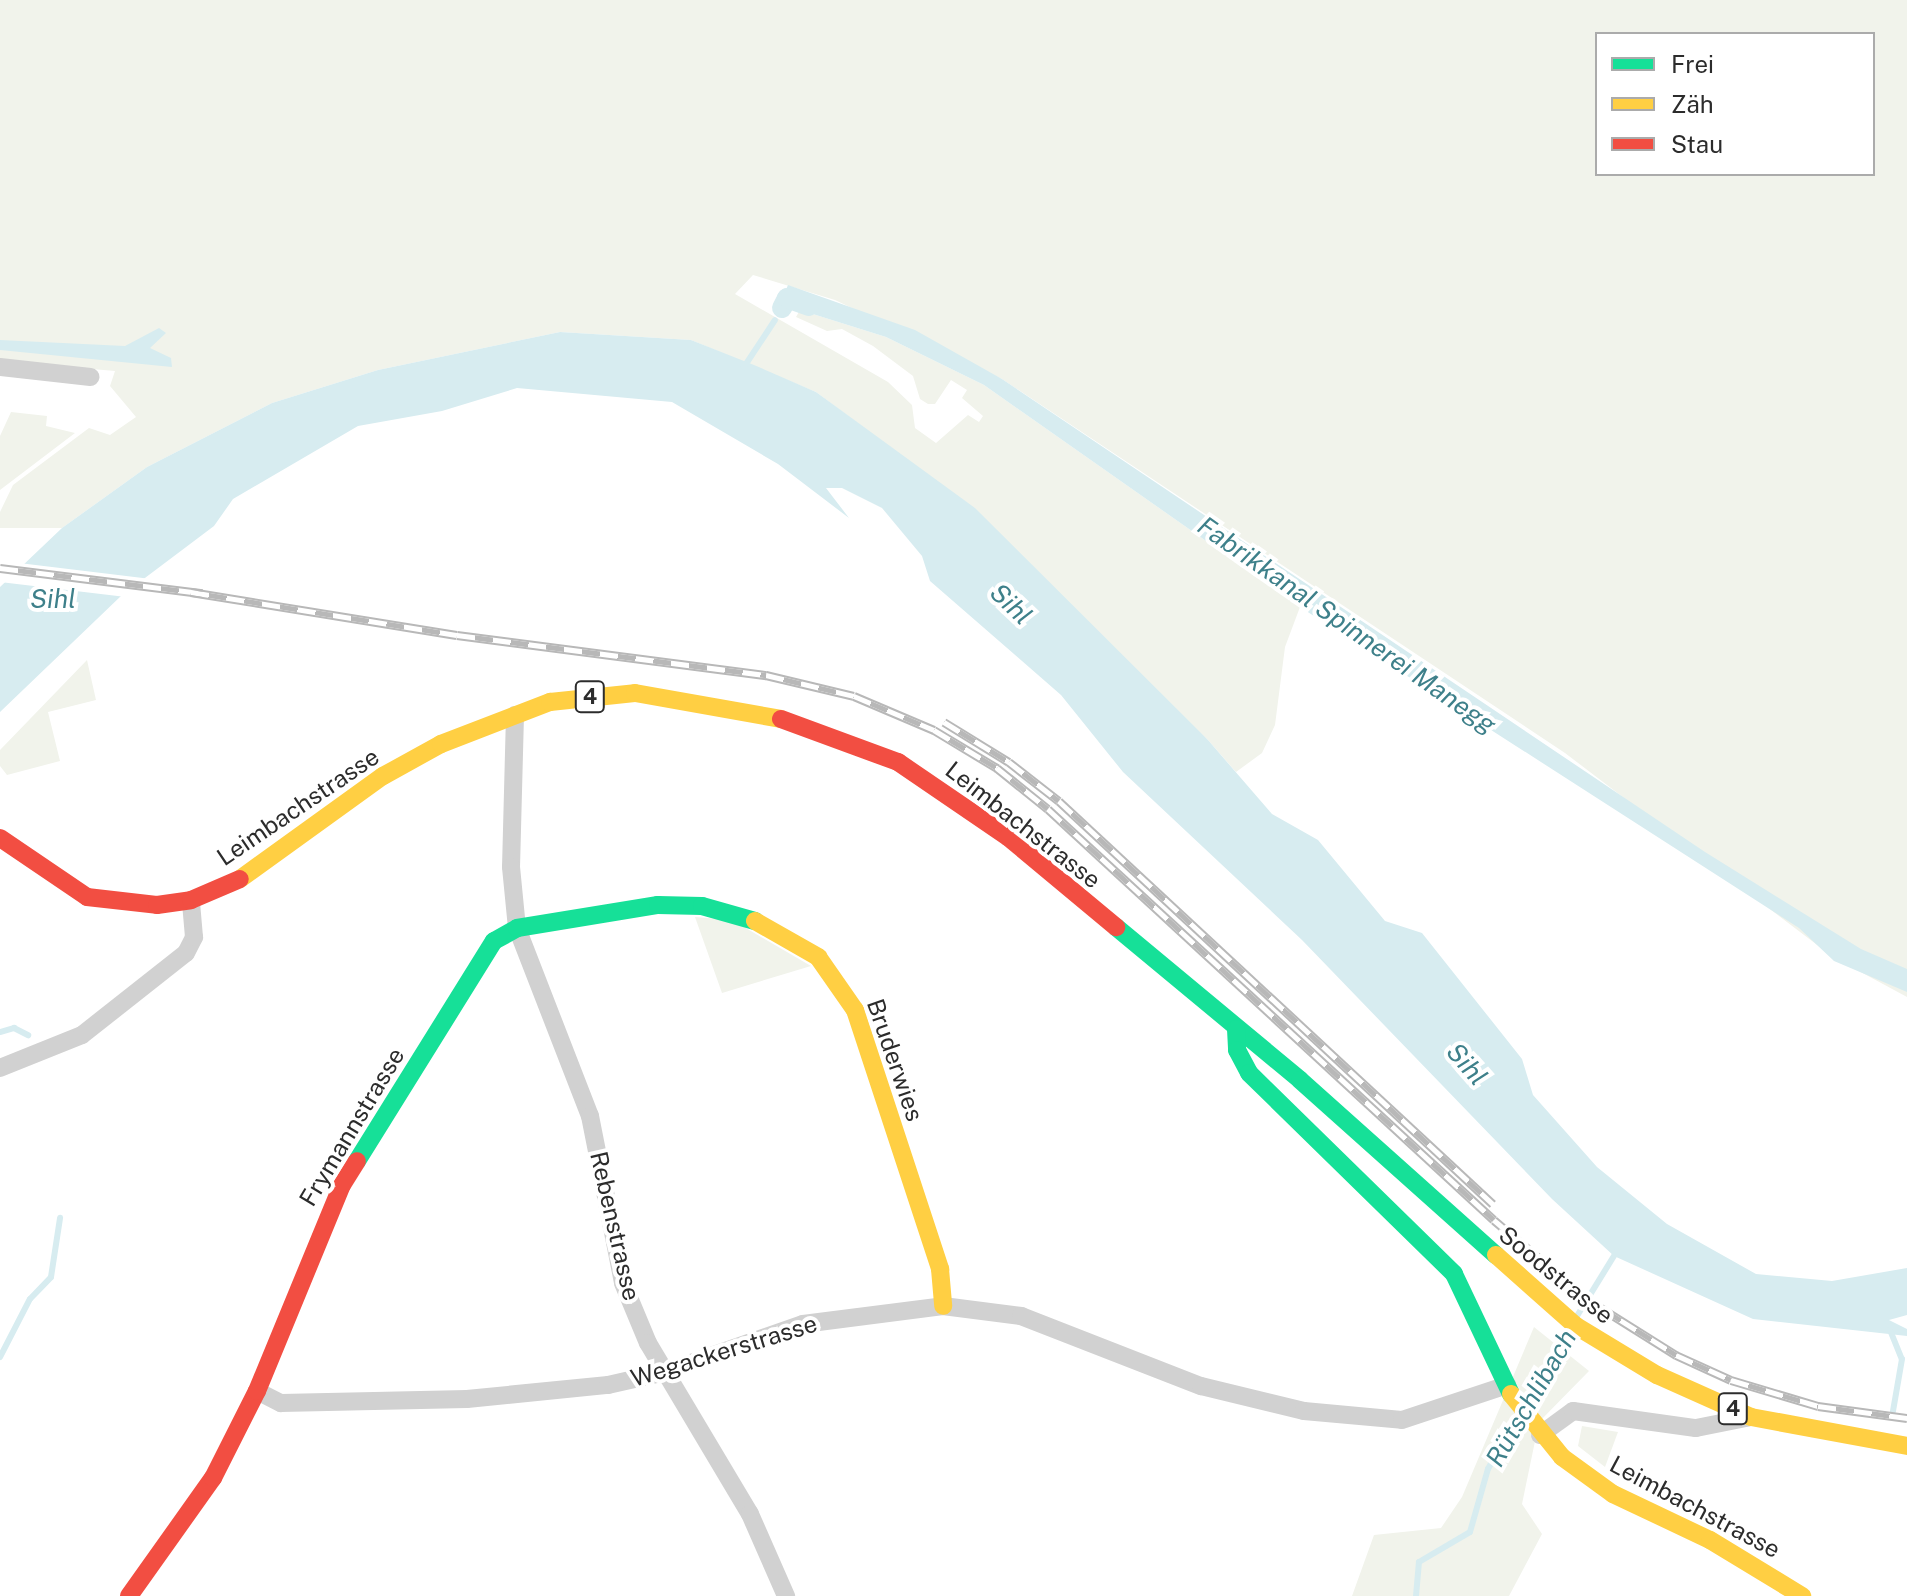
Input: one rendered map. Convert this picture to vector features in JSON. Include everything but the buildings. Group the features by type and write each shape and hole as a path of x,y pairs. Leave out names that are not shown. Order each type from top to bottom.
{"street":[{"path":"0,367 90,377"},
{"name":"Leimbachstrasse","path":"0,838 87,897 157,905 191,900 234,883 383,776 441,744 566,699 635,693 768,715 898,762 1008,837 1236,1029 1237,1050 1249,1073 1454,1274 1480,1321 1510,1393 1535,1429 1613,1494 1710,1540 1802,1596"},
{"path":"515,715 511,867 517,928"},
{"path":"0,1068 82,1035 186,953 194,937 191,900"},
{"name":"Bruderwies","path":"517,928 658,905 702,906 748,917 818,957 855,1010 940,1269 943,1306"},
{"name":"Rebenstrasse","path":"517,928 590,1116 623,1283 665,1372 750,1514 786,1596"},
{"name":"Frymannstrasse","path":"129,1596 206,1490 257,1391 342,1185 494,941 517,928"},
{"name":"Soodstrasse","path":"1236,1029 1300,1080 1568,1320 1657,1375 1751,1417 1907,1446"},
{"name":"Wegackerstrasse","path":"257,1391 281,1403 467,1399 608,1385 665,1372 803,1324 943,1306 1021,1316 1201,1386 1304,1411 1402,1420 1510,1393"},
{"path":"1535,1429 1573,1411 1696,1428 1751,1417"}],"shaded area":[{"path":"0,0 1907,0 1907,997 1833,957 1565,753 1002,379 835,300 753,275 735,294 888,382 912,405 915,428 936,443 968,415 979,422 983,416 962,398 967,390 951,380 935,404 928,404 920,399 913,376 873,346 842,329 827,331 796,317 800,310 886,337 984,385 1300,607 1285,647 1275,725 1262,753 1236,772 1208,740 887,445 816,392 691,340 560,332 378,370 272,403 147,467 62,528 0,528 0,512 13,485 89,428 110,435 136,417 110,386 115,371 0,361"},
{"path":"11,412 47,416 46,426 75,433 0,490 0,436"},
{"path":"87,660 96,700 48,712 60,761 7,775 0,766 0,750"},
{"path":"695,917 732,920 811,966 722,993"},
{"path":"1534,1327 1589,1371 1539,1422 1522,1504 1542,1534 1509,1596 1352,1596 1374,1535 1441,1528 1462,1497"},
{"path":"1582,1426 1618,1432 1605,1467 1578,1446"}],"water":[{"path":"788,285 915,330 1002,379 1705,852 1861,949 1907,969 1907,992 1834,961 1799,928 1300,607 984,385 886,337 781,301"},
{"path":"159,328 166,333 150,348 171,358 172,367 0,350 0,340 125,346"},
{"name":"Sihl","path":"560,332 691,340 754,365 816,392 975,508 1208,740 1272,814 1318,840 1385,921 1422,933 1522,1059 1533,1095 1597,1167 1667,1224 1756,1274 1832,1281 1907,1268 1907,1315 1889,1320 1907,1329 1907,1336 1753,1319 1614,1256 1552,1199 1302,940 1123,772 1061,695 930,581 922,556 882,508 842,488 826,488 849,518 778,464 672,402 517,388 442,411 358,426 233,499 214,526 121,596 0,712 0,587 62,528 147,467 272,403 378,370"}],"pier":[{"path":"19,563 151,579 126,597 0,582"}],"waterway":[{"name":"Fabrikkanal Spinnerei Manegg","path":"782,308 787,298 809,306"},
{"name":"Fabrikkanal Spinnerei Manegg","path":"744,367 775,320"},
{"path":"0,1032 14,1028 28,1035"},
{"path":"0,1357 30,1299 51,1277 60,1218"},
{"name":"Rütschlibach","path":"1577,1316 1617,1251"},
{"name":"Rütschlibach","path":"1525,1402 1569,1329"},
{"path":"1890,1330 1902,1359 1893,1411"},
{"name":"Rütschlibach","path":"1416,1596 1419,1562 1470,1532 1488,1469 1518,1415"}],"railway":[{"path":"0,568 202,593"},
{"path":"191,592 457,635 766,675 854,696 934,730 997,768 1048,809 1494,1220 1590,1301 1676,1355 1731,1380 1818,1406 1907,1418"},
{"path":"944,722 1009,762 1059,801 1493,1204"}],"traffic: fast":[{"path":"357,1161 494,941 517,928 658,905 702,906 755,921"},
{"path":"1116,927 1300,1080 1496,1255"},
{"path":"1236,1029 1237,1050 1249,1073 1454,1274 1511,1394"}],"traffic: slow":[{"path":"240,879 383,776 441,744 550,702 635,693 781,719"},
{"path":"755,921 818,957 855,1010 940,1269 943,1306"},
{"path":"1496,1255 1576,1326 1657,1375 1751,1417 1907,1446"},
{"path":"1511,1394 1562,1457 1613,1494 1710,1540 1802,1596"}],"traffic: jam":[{"path":"781,719 898,762 1008,837 1116,927"},
{"path":"0,838 87,897 157,905 191,900 240,879"},
{"path":"129,1596 213,1478 257,1391 342,1185 357,1161"}]}
